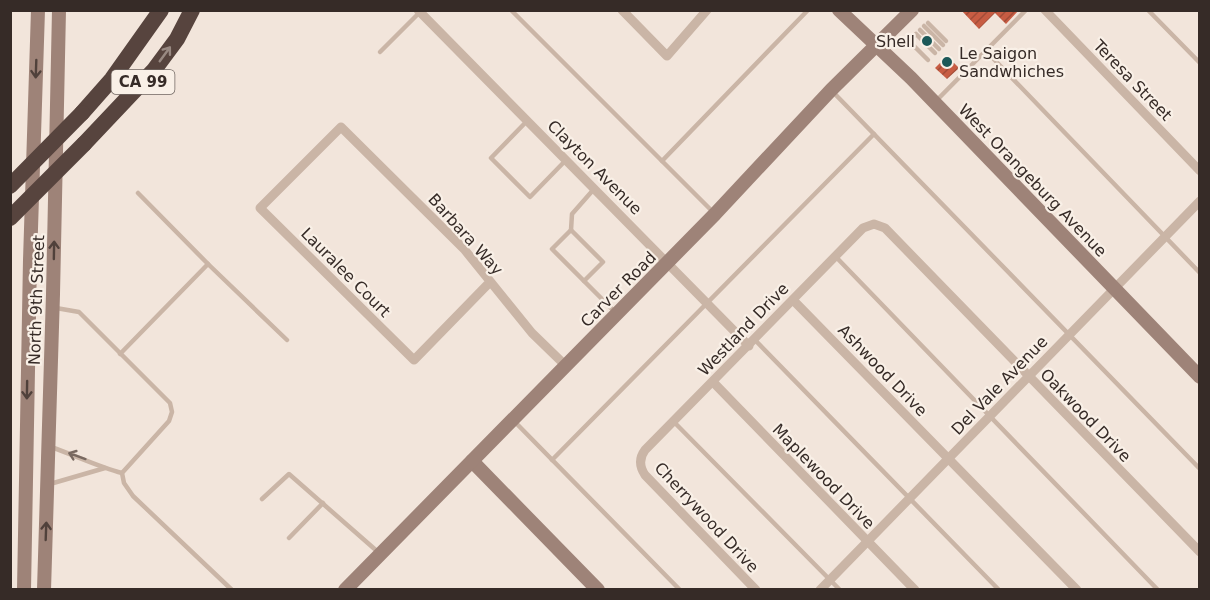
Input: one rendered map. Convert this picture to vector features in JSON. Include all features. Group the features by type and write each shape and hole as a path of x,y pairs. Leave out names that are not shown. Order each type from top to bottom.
{"highway":[{"name":"CA 99","path":"10,186 82,113 118,72 161,10"},
{"name":"CA 99","path":"10,218 154,70 177,39 192,10"}],"street":[{"name":"North 9th Street","path":"24,590 38,10"},
{"name":"North 9th Street","path":"44,590 59,10"},
{"path":"622,10 667,56 707,10"},
{"name":"West Orangeburg Avenue","path":"839,10 934,103 1200,376"},
{"name":"Carver Road","path":"345,590 715,214 831,90 912,10"},
{"name":"Teresa Street","path":"1046,10 1200,171"},
{"name":"Clayton Avenue","path":"419,11 706,302 752,343"},
{"name":"Barbara Way","path":"341,127 464,249 532,333 566,366"},
{"name":"Lauralee Court","path":"341,127 260,208 414,360 490,282"},
{"name":"Del Vale Avenue","path":"820,590 1200,201"},
{"name":"Westland Drive","path":"641,462 645,450 863,228 874,224"},
{"name":"Oakwood Drive","path":"874,224 885,228 1200,552"},
{"name":"Ashwood Drive","path":"793,300 1077,590"},
{"name":"Maplewood Drive","path":"713,382 915,590"},
{"path":"26,451 32,471 47,485"},
{"path":"472,461 597,589"},
{"name":"Cherrywood Drive","path":"641,462 645,475 756,590"}],"lane":[{"path":"511,10 715,214"},
{"path":"662,161 808,10"},
{"path":"934,103 1026,10"},
{"path":"1148,10 1200,63"},
{"path":"380,52 419,11"},
{"path":"941,47 924,27 941,47"},
{"path":"928,60 909,41 916,34 941,47"},
{"path":"986,51 1200,273"},
{"path":"831,90 1200,469"},
{"path":"528,121 491,158 530,197 566,160"},
{"path":"552,460 874,134"},
{"path":"595,189 572,214 571,230 552,249 617,314"},
{"path":"138,193 287,340"},
{"path":"571,230 603,262 584,281"},
{"path":"836,257 1158,590"},
{"path":"120,354 208,264"},
{"path":"53,308 79,312 170,403 172,412 169,421 122,473"},
{"path":"752,343 910,498 999,590"},
{"path":"513,420 680,590"},
{"path":"674,422 840,590"},
{"path":"49,446 122,473"},
{"path":"47,485 105,468"},
{"path":"122,473 124,483 133,496 232,590"},
{"path":"262,500 288,474 380,554"},
{"path":"289,538 322,503"}],"building":[{"path":"961,10 1019,10 1006,24 995,13 979,29"},
{"name":"Le Saigon Sandwhiches","path":"947,56 959,68 947,79 935,68"}],"place":[{"name":"Shell","path":"927,41"},
{"name":"Le Saigon Sandwhiches","path":"947,62"}]}
